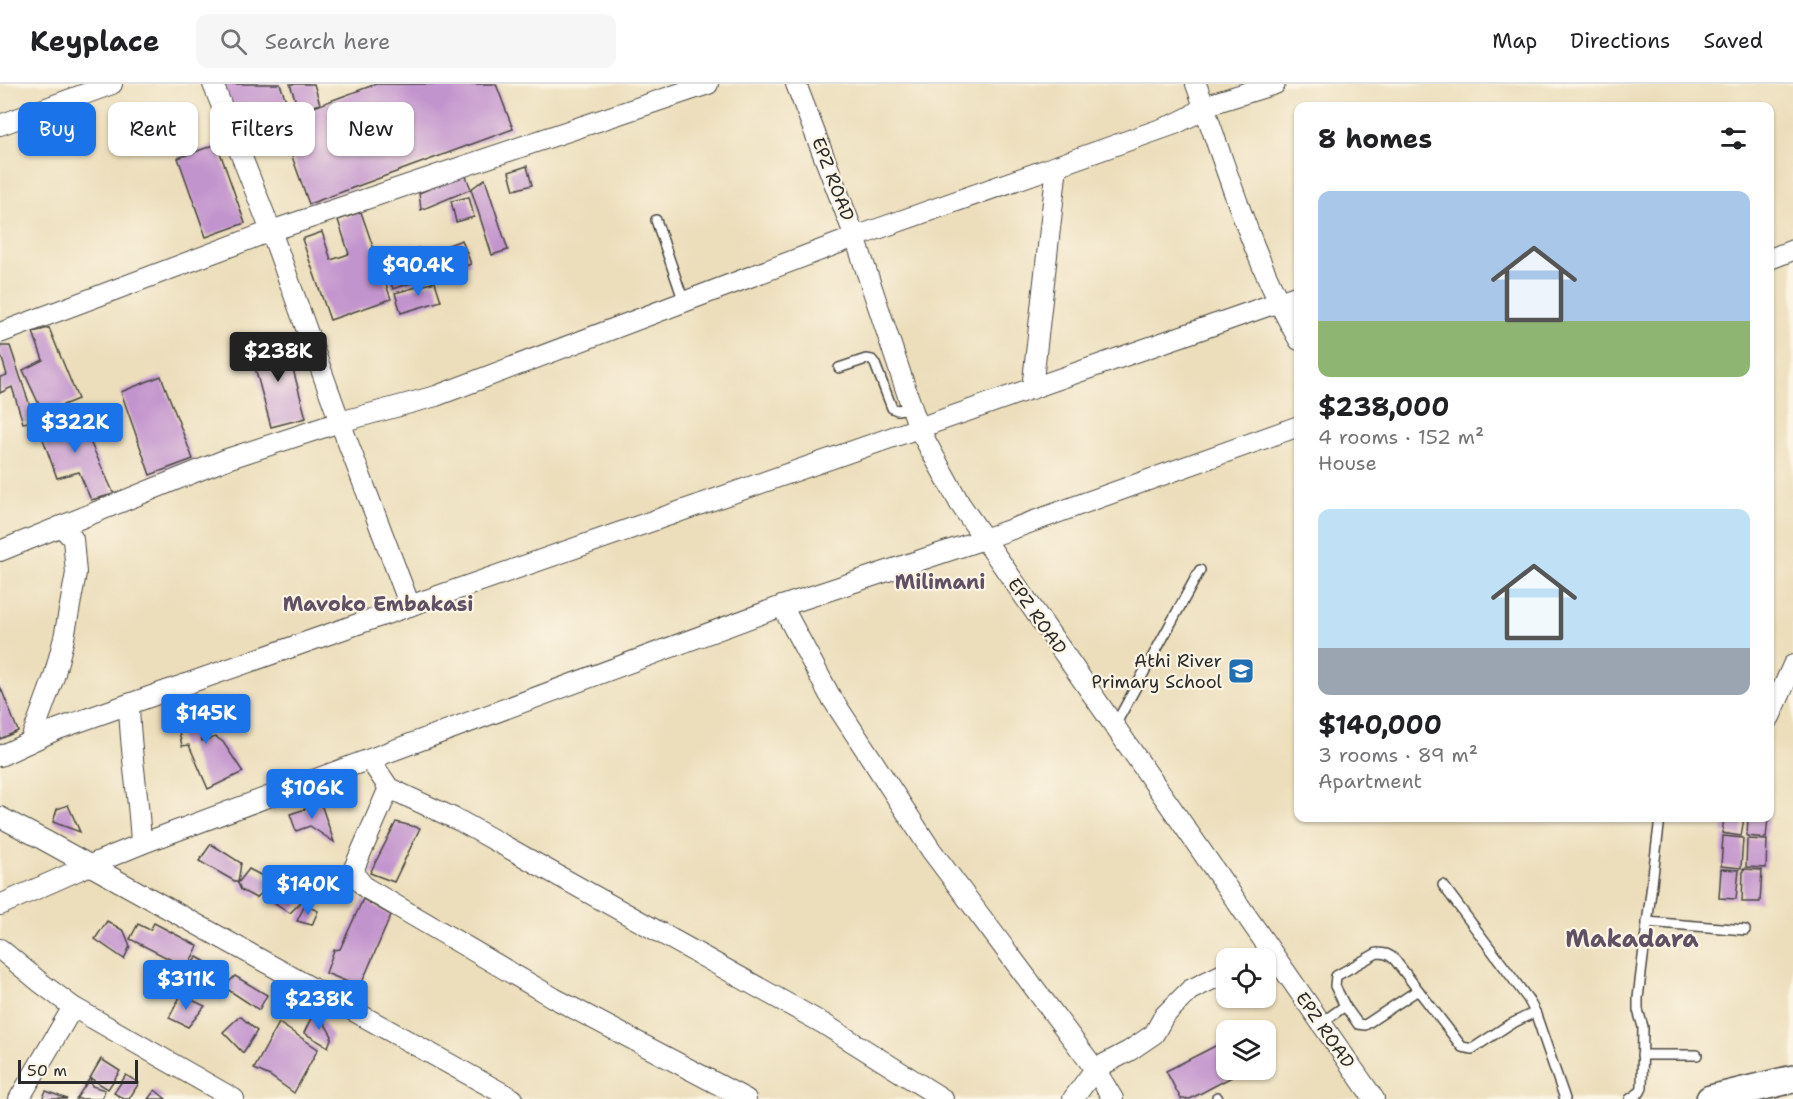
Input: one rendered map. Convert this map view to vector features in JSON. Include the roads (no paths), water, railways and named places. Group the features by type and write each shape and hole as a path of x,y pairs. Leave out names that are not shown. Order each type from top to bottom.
{"main road":[{"path":"1710,1099 1793,1079"}],"street":[{"path":"0,125 112,84"},
{"path":"213,84 272,231 340,422 410,606"},
{"path":"0,333 272,231 708,84"},
{"name":"EPZ ROAD","path":"796,84 855,237 919,429 960,504 1114,727 1257,948"},
{"path":"1196,84 1253,243 1278,302 1294,331"},
{"path":"0,551 227,459 340,422 436,396 855,237 1175,124 1204,106 1275,84"},
{"path":"1032,389 1057,166"},
{"path":"1774,257 1793,250"},
{"path":"0,756 58,729 1294,297"},
{"path":"0,905 141,844 782,606 984,539 1294,428"},
{"path":"30,742 54,677 76,573 73,539 61,526"},
{"path":"782,606 829,694 931,850 1095,1069 1113,1099"},
{"path":"1774,708 1793,665"},
{"path":"129,704 129,730 140,816 141,844"},
{"path":"370,760 389,788 460,821 824,1023 943,1099"},
{"path":"389,788 355,866 354,873 366,888 554,998 746,1099"},
{"path":"0,817 513,1099"},
{"path":"0,949 73,1007 234,1099"},
{"name":"EPZ ROAD","path":"1276,971 1321,1023 1374,1099"},
{"path":"1072,1099 1095,1069 1129,1051 1154,1034 1164,1016 1190,990 1216,977"},
{"path":"20,1099 73,1007"}],"lane":[{"path":"656,220 684,302"},
{"path":"840,368 866,359 872,360 892,408 897,410 912,408"},
{"path":"1114,727 1200,570"},
{"path":"1630,1099 1642,1088 1643,1027 1638,1010 1638,999 1660,822"},
{"path":"1443,885 1528,999 1535,1012 1565,1099"},
{"path":"1647,922 1744,930"},
{"path":"1418,990 1365,1025 1358,1024 1345,1006 1335,986 1336,976 1377,953 1390,955 1418,990 1462,1047 1467,1049 1473,1049 1507,1026 1535,1012"},
{"path":"1321,1023 1345,1006"},
{"path":"1642,1055 1697,1055"}],"place":[{"name":"Athi River Primary School","path":"1241,671"}],"district":[{"name":"Milimani","path":"940,582"},
{"name":"Mavoko Embakasi","path":"378,604"},
{"name":"Makadara","path":"1632,939"}]}
